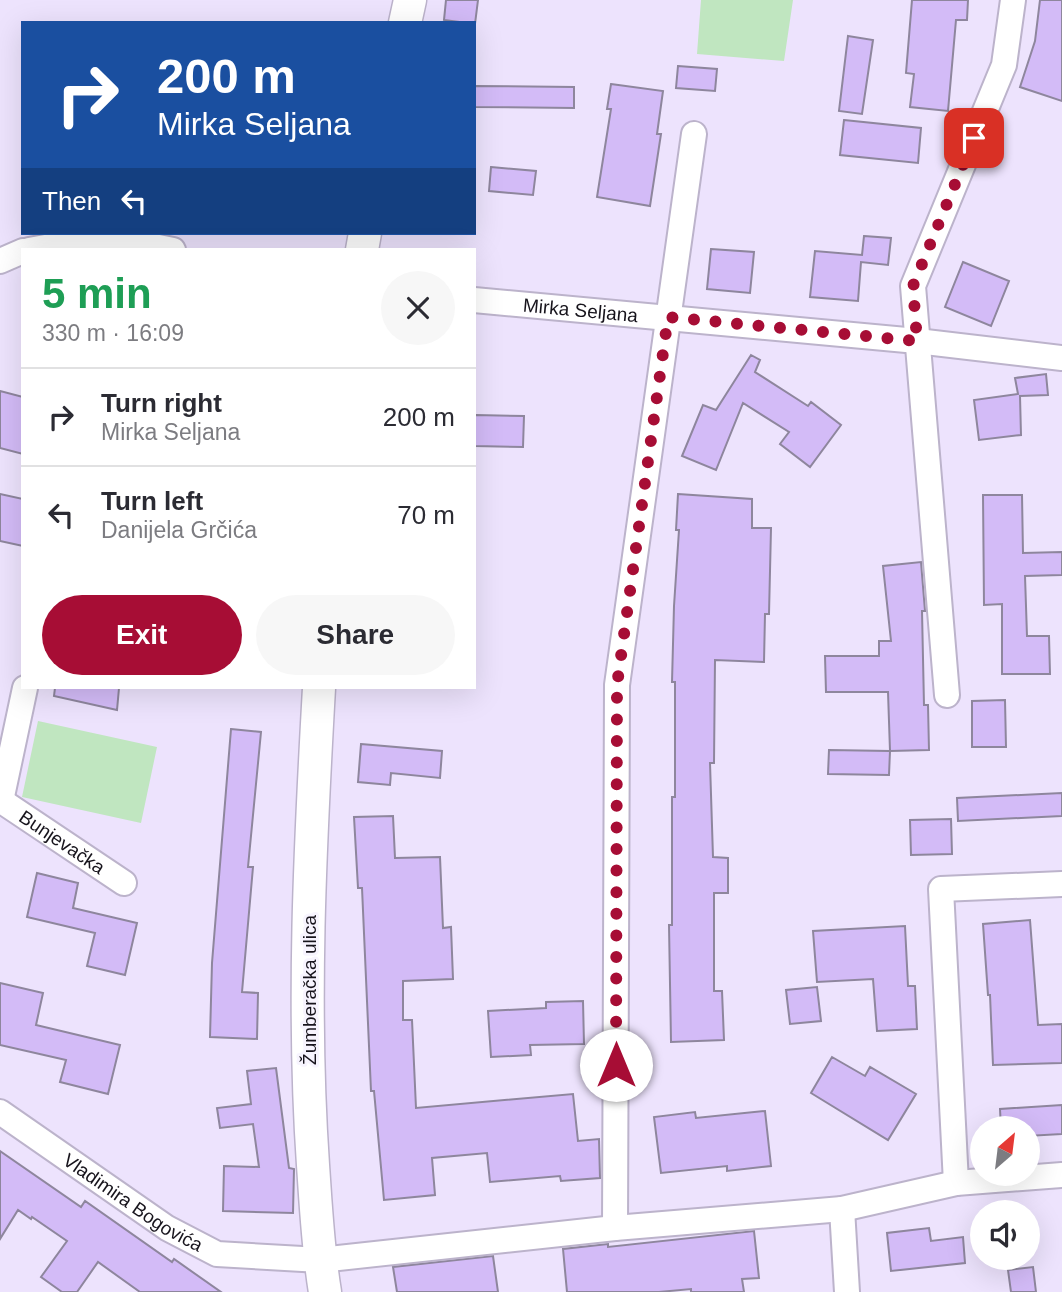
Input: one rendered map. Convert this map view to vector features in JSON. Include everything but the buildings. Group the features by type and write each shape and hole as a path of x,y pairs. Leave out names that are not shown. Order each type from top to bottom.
{"main road":[{"path":"405,21 410,0"},
{"name":"Žumberačka ulica","path":"319,689 307,938 309,1102 320,1260 325,1292"}],"street":[{"path":"947,695 913,286 1004,65 1013,0"},
{"path":"615,1228 617,685 694,134"},
{"path":"40,248 105,236 163,248"},
{"path":"0,261 21,252"},
{"name":"Mirka Seljana","path":"476,300 917,341 1062,358"},
{"path":"1,801 25,689"},
{"name":"Bunjevačka","path":"1,801 124,883"},
{"path":"956,1183 941,889 1062,884"},
{"name":"Vladimira Bogovića","path":"0,1112 167,1228 217,1254 320,1260 615,1228 842,1209 956,1183 1062,1175"},
{"path":"842,1209 847,1292"}],"green space":[{"path":"701,0 793,0 784,61 697,54"},
{"path":"38,721 157,747 141,823 22,797"}],"route":[{"path":"616,1065 617,685 668,317 917,341 913,286 974,138"}]}
